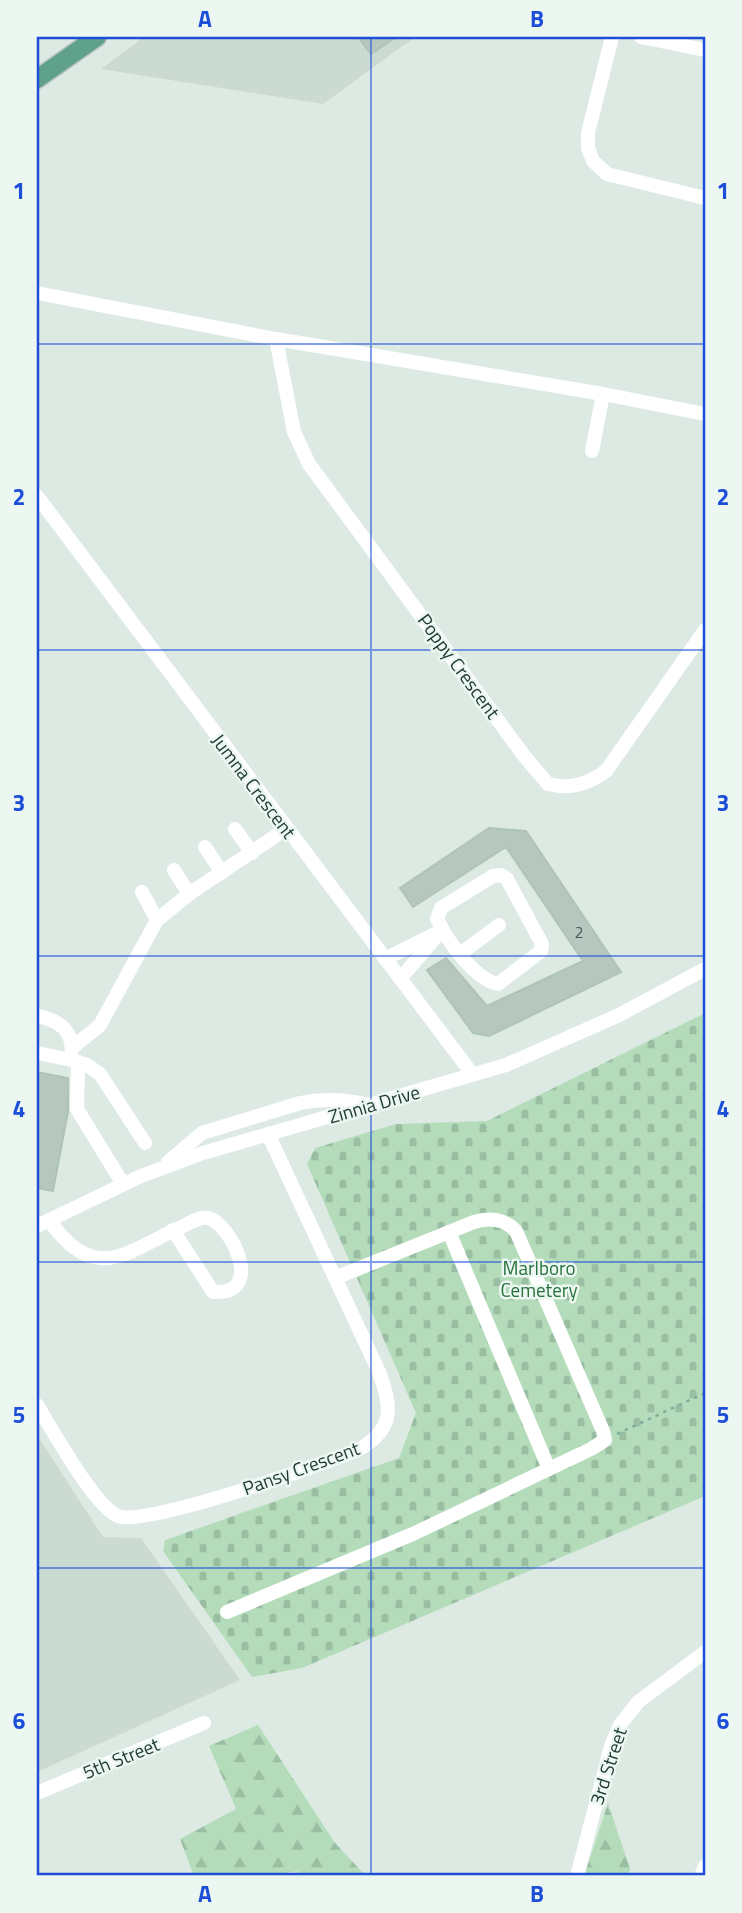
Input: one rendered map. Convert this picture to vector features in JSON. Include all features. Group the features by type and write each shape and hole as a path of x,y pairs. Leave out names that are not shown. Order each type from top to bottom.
{"main road":[{"path":"37,79 97,37"}],"street":[{"path":"612,37 589,133 588,148 593,161 607,174 705,198"},
{"path":"641,37 705,50"},
{"path":"37,293 276,339 603,394 705,414"},
{"name":"Poppy Crescent","path":"276,339 294,432 309,464 525,757 548,783 573,786 595,779 606,771 705,630"},
{"path":"592,451 603,394"},
{"name":"Jumna Crescent","path":"37,496 473,1075"},
{"path":"235,829 252,853"},
{"path":"74,1056 100,1025 158,920 190,894 286,829"},
{"path":"205,847 222,873"},
{"path":"174,870 190,894"},
{"path":"493,876 508,878 542,944 539,955 498,984 485,979 460,954 437,919 441,908 493,876"},
{"path":"142,892 158,920"},
{"path":"460,954 499,925"},
{"path":"385,959 442,930"},
{"path":"400,979 442,930"},
{"name":"Zinnia Drive","path":"43,1223 123,1184 203,1153 473,1075 564,1041 705,969"},
{"path":"37,1016 57,1021 66,1028 74,1056 77,1109 123,1184"},
{"path":"37,1053 74,1056 100,1074 145,1143"},
{"path":"162,1168 191,1140 215,1127 316,1100 348,1100 370,1105"},
{"name":"Pansy Crescent","path":"37,1405 93,1491 111,1511 123,1517 151,1516 257,1485 358,1450 380,1432 389,1406 379,1372 268,1134"},
{"path":"43,1223 76,1251 89,1256 122,1255 173,1230 203,1217 209,1218 225,1231 241,1263 243,1273 239,1281 231,1289 213,1292 173,1230"},
{"path":"227,1612 415,1533 592,1450 605,1440 516,1231 511,1226 482,1219 335,1278"},
{"path":"449,1232 549,1469"},
{"name":"3rd Street","path":"577,1876 611,1746 620,1725 638,1702 705,1651"},
{"name":"5th Street","path":"37,1793 204,1723"},
{"path":"701,1876 705,1866"}],"path":[{"path":"605,1440 705,1393"}],"shaded area":[{"path":"144,37 415,37 323,104 101,69"},
{"path":"37,1435 103,1537 141,1538 240,1680 37,1772"}],"green space":[{"name":"Marlboro Cemetery","path":"705,1013 705,1496 302,1668 252,1677 163,1551 165,1540 399,1458 416,1413 307,1164 315,1148 396,1124 487,1121"},
{"path":"258,1725 335,1843 366,1876 296,1876 298,1871 268,1876 194,1876 180,1839 236,1809 209,1746"},
{"path":"608,1803 630,1869 628,1876 584,1876"}],"building":[{"path":"358,37 396,37 371,54"},
{"path":"489,828 526,831 621,972 489,1036 473,1033 427,970 446,958 487,1006 583,961 506,847 413,907 400,888"},
{"path":"37,1072 68,1078 68,1112 53,1191 37,1188"}]}
